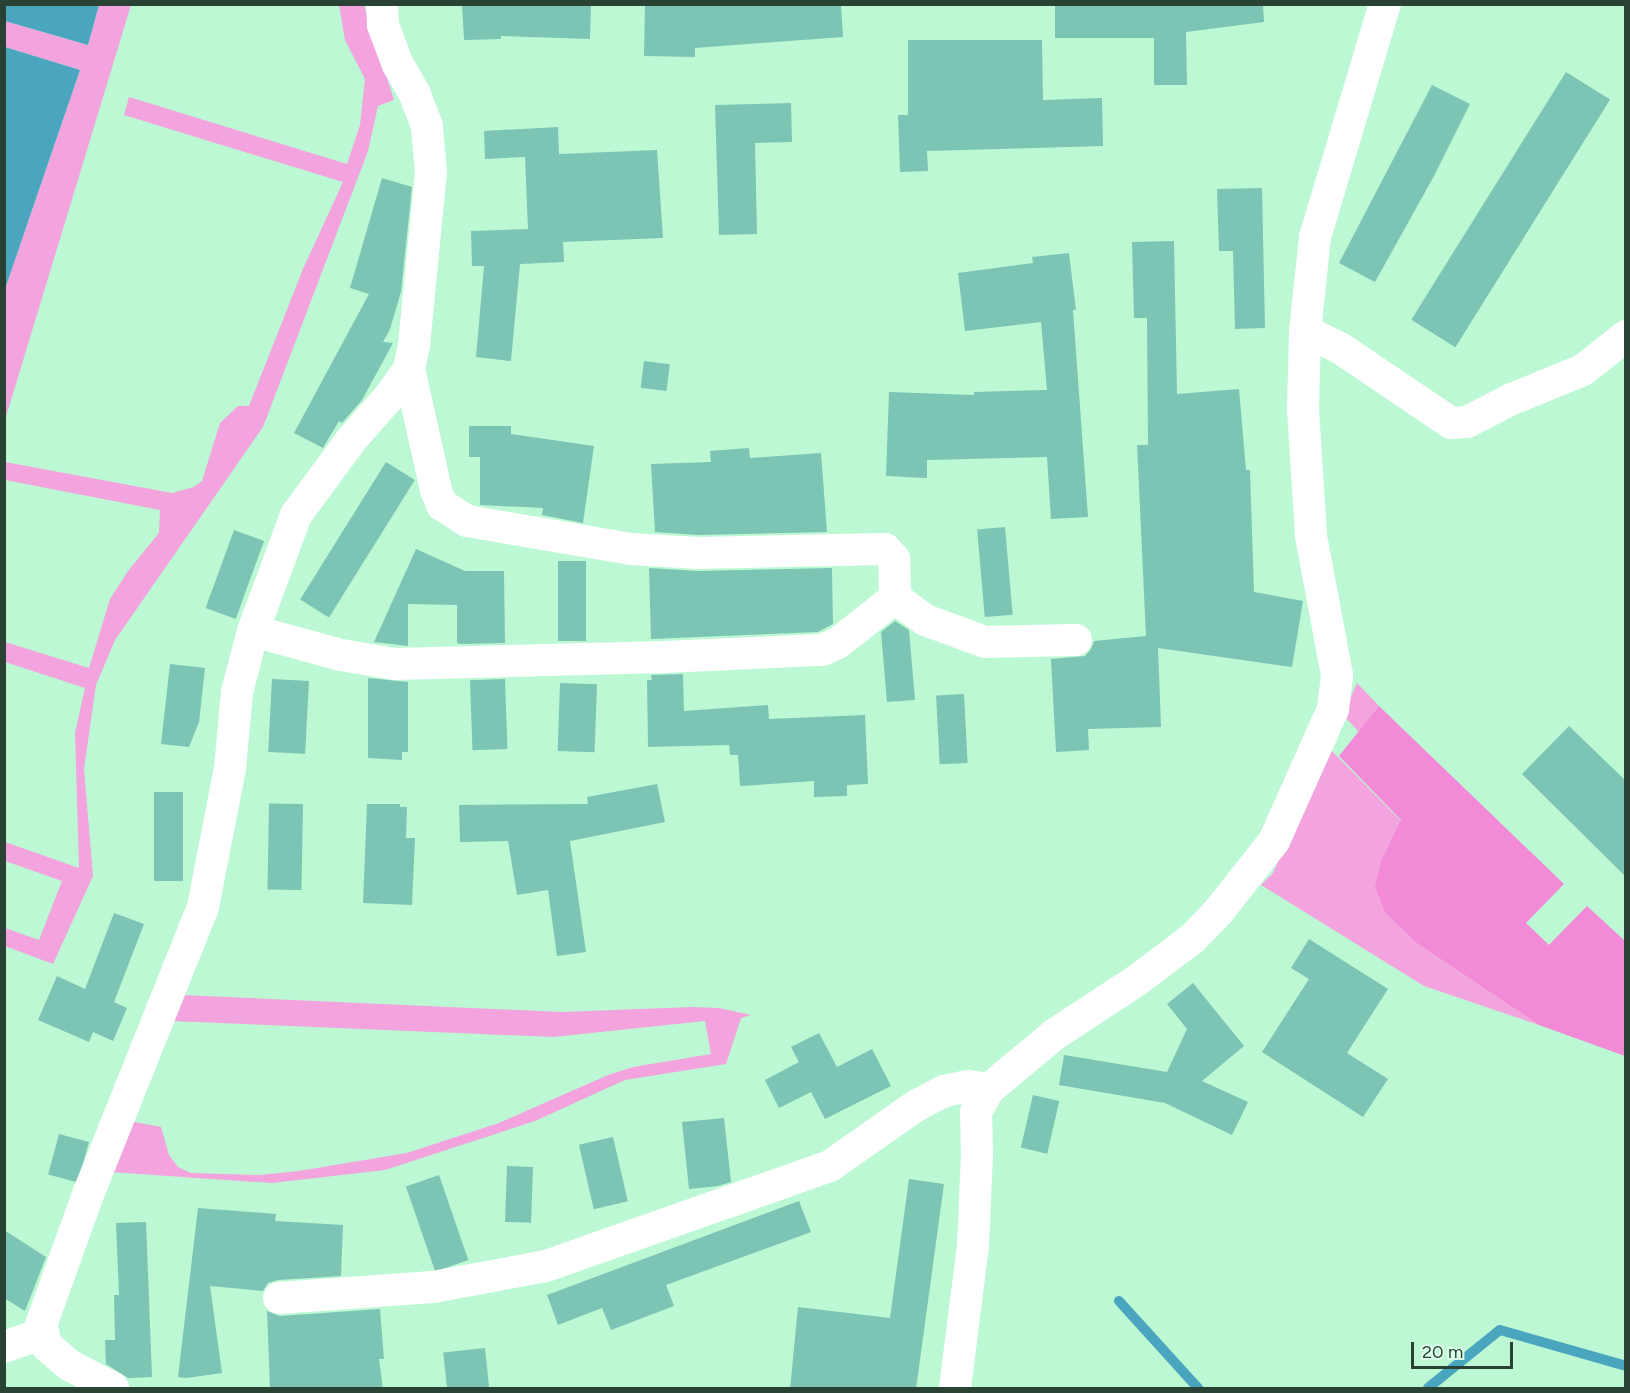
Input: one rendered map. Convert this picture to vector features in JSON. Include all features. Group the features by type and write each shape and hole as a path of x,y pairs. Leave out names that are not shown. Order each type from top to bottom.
{"street":[{"path":"113,1389 69,1365 46,1345 41,1325 88,1192 203,907 230,768 237,692 253,631 296,515 345,448 389,397 409,369 414,345 431,173 427,126 415,94 398,65 384,25 382,4"},
{"path":"955,1389 973,1246 977,1155 976,1112 989,1089 1055,1034 1136,981 1193,938 1251,872 1274,841 1333,709 1337,675 1311,536 1303,409 1305,331 1315,237 1385,4"},
{"path":"1305,331 1340,348 1451,423 1467,422 1512,399 1583,370 1626,336"},
{"path":"409,369 439,498 442,505 467,521 631,549 698,553 778,549 885,549 894,559 895,598"},
{"path":"253,631 341,655 395,664 665,657 822,650 838,643 895,598"},
{"path":"895,598 925,620 985,642 1076,640"},
{"path":"279,1298 433,1287 546,1266 830,1166 916,1105 944,1091 968,1086 989,1089"},
{"path":"4,1347 44,1333"}],"shaded area":[{"path":"99,5 131,5 5,420 5,289 80,70 5,47 5,21 88,45"},
{"path":"339,5 364,5 394,100 378,106 368,151 263,427 115,640 96,685 84,769 93,876 53,964 5,946 5,928 39,940 62,881 5,861 5,842 79,868 75,733 85,688 5,662 5,642 89,668 110,599 128,571 159,533 160,510 5,480 5,462 172,493 194,487 202,481 220,423 238,406 249,406 303,269 343,182 124,115 129,97 347,164 360,125 365,79 345,40"},
{"path":"1357,683 1379,706 1359,732 1343,715"},
{"path":"1379,706 1564,884 1526,923 1549,945 1587,906 1625,941 1625,1056 1539,1025 1418,944 1385,912 1375,886 1381,861 1401,820 1339,756"},
{"path":"1330,749 1401,821 1381,861 1418,944 1539,1025 1424,986 1261,885 1273,873 1317,771"},
{"path":"181,995 562,1012 692,1007 719,1008 751,1015 741,1018 726,1064 625,1080 535,1121 385,1170 272,1183 109,1172 130,1121 161,1127 169,1155 178,1167 191,1173 259,1175 299,1171 407,1153 499,1123 608,1075 633,1067 711,1054 705,1021 553,1037 171,1021"}],"water":[{"path":"4,5 99,5 88,45 5,21"},
{"path":"4,47 80,70 5,289"}],"building":[{"path":"462,4 591,4 590,39 501,36 501,39 464,40"},
{"path":"645,4 841,4 843,37 695,48 695,57 644,56"},
{"path":"1055,4 1263,4 1264,22 1186,32 1187,85 1154,85 1154,38 1055,38"},
{"path":"908,40 1042,40 1043,100 1102,98 1103,146 927,151 928,171 900,172 898,115 908,115"},
{"path":"1566,72 1610,100 1455,347 1411,320"},
{"path":"1432,85 1470,104 1434,176 1375,282 1339,263"},
{"path":"791,103 792,142 755,143 757,234 719,235 715,105"},
{"path":"558,127 559,154 657,150 663,238 563,242 564,262 520,264 511,361 476,357 484,266 472,266 471,231 528,229 525,157 485,159 484,131"},
{"path":"382,178 412,187 401,292 390,329 383,342 393,343 362,400 342,423 339,421 323,448 294,433 369,294 350,288"},
{"path":"1262,188 1265,328 1235,329 1233,251 1219,251 1217,189"},
{"path":"1174,241 1177,394 1239,389 1246,470 1250,470 1254,592 1303,601 1292,667 1158,648 1161,727 1088,729 1089,750 1056,752 1051,659 1085,656 1094,641 1146,636 1137,445 1148,445 1147,318 1134,318 1132,242"},
{"path":"1069,253 1076,310 1073,310 1088,517 1051,519 1047,457 927,460 927,478 886,476 889,392 974,395 974,392 1047,390 1041,322 965,331 958,273 1033,263 1032,257"},
{"path":"644,361 670,364 667,391 641,388"},
{"path":"469,426 511,426 511,434 594,446 583,523 542,515 543,508 480,505 480,457 469,457"},
{"path":"749,448 750,458 821,453 827,532 698,535 655,532 651,464 711,462 710,451"},
{"path":"386,462 415,480 329,617 300,599"},
{"path":"1005,527 1013,615 985,617 977,529"},
{"path":"234,530 264,541 236,619 206,608"},
{"path":"416,549 465,571 504,571 505,643 457,643 457,605 408,604 408,646 374,642"},
{"path":"558,561 586,561 586,641 558,641"},
{"path":"649,568 698,571 832,568 833,624 818,632 651,639"},
{"path":"895,621 909,630 915,700 887,702 881,632"},
{"path":"170,664 205,668 199,722 189,747 161,744"},
{"path":"683,674 684,711 768,705 769,719 865,715 868,784 847,785 847,796 814,797 814,781 740,786 738,755 730,755 729,745 648,747 647,680 652,680 651,675"},
{"path":"368,678 408,682 408,752 402,752 402,760 368,758"},
{"path":"272,679 309,681 305,754 268,752"},
{"path":"505,679 507,749 472,750 470,680"},
{"path":"560,683 597,684 595,752 558,751"},
{"path":"964,694 968,763 940,764 936,695"},
{"path":"1569,726 1626,781 1626,877 1522,774"},
{"path":"657,784 665,822 570,841 586,952 557,956 548,890 517,895 508,841 460,842 459,805 588,804 587,797"},
{"path":"154,792 183,792 183,881 154,881"},
{"path":"269,803 303,804 301,890 268,889"},
{"path":"367,804 400,804 400,807 407,807 406,838 415,838 412,905 363,903"},
{"path":"114,913 144,924 114,1002 127,1008 113,1041 93,1032 89,1042 38,1020 57,976 85,989"},
{"path":"1309,939 1388,989 1347,1053 1388,1079 1363,1117 1262,1052 1309,979 1291,968"},
{"path":"1193,983 1244,1046 1202,1081 1248,1102 1232,1135 1165,1103 1059,1085 1064,1055 1167,1072 1187,1029 1167,1004"},
{"path":"819,1033 837,1067 872,1049 891,1086 825,1119 811,1092 779,1108 765,1080 799,1062 791,1047"},
{"path":"1033,1095 1059,1101 1047,1154 1021,1148"},
{"path":"724,1118 731,1182 718,1186 689,1189 682,1122"},
{"path":"59,1134 89,1142 78,1183 48,1175"},
{"path":"613,1137 628,1201 594,1209 579,1145"},
{"path":"507,1166 533,1167 531,1223 505,1222"},
{"path":"439,1175 468,1260 435,1271 406,1186"},
{"path":"909,1179 944,1184 916,1389 790,1389 798,1307 890,1318"},
{"path":"799,1201 811,1232 666,1285 674,1306 611,1330 602,1308 558,1325 547,1295"},
{"path":"198,1208 276,1214 275,1221 343,1225 341,1276 278,1280 268,1283 263,1291 210,1286 222,1373 186,1378 178,1377"},
{"path":"146,1222 152,1377 128,1378 106,1364 105,1340 115,1340 114,1295 119,1295 116,1223"},
{"path":"4,1230 46,1257 25,1311 4,1298"},
{"path":"380,1309 384,1359 379,1359 383,1389 270,1389 267,1311 280,1316"},
{"path":"485,1348 489,1388 447,1388 443,1352"}],"waterway":[{"path":"1119,1301 1198,1388"},
{"path":"1428,1388 1500,1330 1626,1366"}]}
